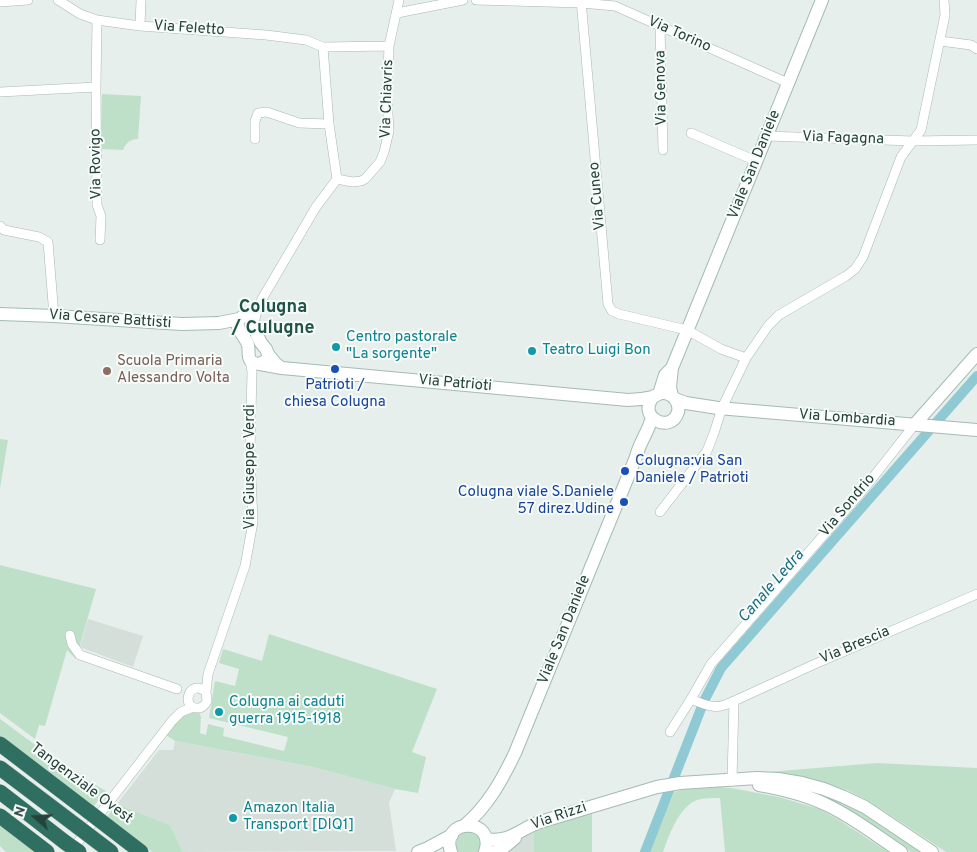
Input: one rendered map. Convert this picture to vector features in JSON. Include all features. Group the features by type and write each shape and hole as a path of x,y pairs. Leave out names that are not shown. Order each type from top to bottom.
{"highway":[{"name":"Tangenziale Ovest","path":"0,744 141,852"},
{"path":"0,768 111,852"},
{"path":"0,792 68,847 79,852"},
{"path":"0,816 47,852"}],"street":[{"path":"0,2 28,0"},
{"name":"Via Feletto","path":"58,0 80,14 97,20 140,26 266,35 306,40 323,47 389,46"},
{"path":"140,0 140,26"},
{"name":"Via Chiavris","path":"337,179 352,182 361,181 370,175 380,162 386,146 389,131 387,96 389,46 400,0"},
{"path":"397,13 464,0"},
{"name":"Via Torino","path":"476,0 581,2 615,6 788,83"},
{"path":"615,6 626,0"},
{"name":"Viale San Daniele","path":"674,398 670,387 672,368 822,0"},
{"path":"660,512 707,451 720,408 746,358 768,326 779,315 846,276 855,269 863,257 901,157 916,141 921,130 945,15 944,0"},
{"name":"Via Cuneo","path":"581,2 608,304 612,311 619,314 687,330"},
{"name":"Via Rovigo","path":"97,20 97,206 101,216 100,240"},
{"name":"Via Genova","path":"660,26 663,150"},
{"path":"940,41 971,45 977,49"},
{"path":"244,322 257,335 266,349 258,363 244,337 244,322 260,303 316,207 337,179 329,124 323,47"},
{"path":"0,92 96,86"},
{"path":"255,140 255,120 258,113 267,112 299,123 329,124"},
{"path":"690,133 756,161"},
{"name":"Via Fagagna","path":"766,136 916,141 977,140"},
{"path":"0,226 4,230 39,237 48,242 54,316"},
{"name":"Via Cesare Battisti","path":"0,314 182,324 244,322"},
{"path":"687,330 721,349 746,358"},
{"name":"Via Sondrio","path":"670,732 693,700 711,664 863,490 977,354"},
{"name":"Via Patrioti","path":"258,363 276,364 282,368 628,400 642,405 650,413"},
{"name":"Via Giuseppe Verdi","path":"195,695 208,674 245,566 252,531 250,453 258,363"},
{"name":"Viale San Daniele","path":"656,395 665,375 672,368"},
{"path":"663,393 674,398 678,408 676,416 664,423 655,420 650,413 649,404 656,395 663,393"},
{"name":"Via Patrioti","path":"628,400 656,395"},
{"name":"Via Lombardia","path":"674,398 686,403 720,408 977,430"},
{"name":"Via Lombardia","path":"676,416 720,408"},
{"name":"Viale San Daniele","path":"485,852 482,821 489,801 515,753 636,457 638,447 649,426 650,413"},
{"name":"Viale San Daniele","path":"636,457 664,423"},
{"name":"Via Brescia","path":"693,700 708,706 722,706 977,594"},
{"path":"68,847 195,695 80,655 72,644 70,634"},
{"path":"732,781 734,701"},
{"path":"732,781 758,778 778,779 824,789 865,807 932,852"},
{"name":"Via Rizzi","path":"484,835 493,840 506,839 540,822 657,787 700,781 732,781"},
{"path":"732,781 788,790 807,796 845,814 901,852"},
{"name":"Viale San Daniele","path":"418,852 452,835 457,828 464,826 471,820 489,801"},
{"path":"464,826 476,827 484,835"},
{"name":"Via Rizzi","path":"495,852 503,848 523,830"},
{"path":"451,852 449,843 452,835"}],"shaded area":[{"path":"88,619 143,636 133,667 80,647"},
{"path":"175,741 313,767 395,789 389,803 396,851 183,852 170,825 117,804 159,750 173,750"},
{"path":"534,829 534,852 506,852"}],"green space":[{"path":"102,94 141,96 138,139 129,142 123,150 101,149"},
{"path":"0,439 8,440 0,488"},
{"path":"0,565 96,589 76,659 67,650 45,726 39,725 35,739 0,713"},
{"path":"269,634 437,689 412,752 426,757 418,793 395,789 313,767 175,741 166,735 182,717 196,711 199,712 201,717 200,733 206,735 208,724 224,728 223,736 284,751 288,737 209,718 215,681 235,686 239,669 219,663 223,649 262,661"},
{"path":"0,719 71,771 106,791 93,807 0,737"},
{"path":"877,763 977,768 977,852 946,852 867,800 847,790 823,782 756,773"},
{"path":"708,786 731,788 779,797 819,809 888,852 725,852 720,798 709,798 697,800 685,809 676,822 663,852 650,852 674,792"},
{"path":"800,789 833,797 854,806 922,852 911,852 859,817"},
{"path":"117,804 170,825 183,852 152,852 107,817"},
{"path":"592,811 592,852 534,852 534,829"},
{"path":"0,825 35,852 6,852 0,846"},
{"path":"466,832 474,834 479,838 480,848 478,852 458,852 457,839"}],"waterway":[{"name":"Canale Ledra","path":"645,852 704,701 721,668 977,376"}],"place":[{"name":"Centro pastorale \"La sorgente\"","path":"336,347"},
{"name":"Teatro Luigi Bon","path":"532,351"},
{"name":"Patrioti / chiesa Colugna","path":"335,369"},
{"name":"Scuola Primaria Alessandro Volta","path":"107,371"},
{"name":"Colugna:via San Daniele / Patrioti","path":"625,471"},
{"name":"Colugna viale S.Daniele 57 direz.Udine","path":"624,502"},
{"name":"Colugna ai caduti guerra 1915-1918","path":"219,712"},
{"name":"Amazon Italia Transport [DIQ1]","path":"233,818"}],"district":[{"name":"Colugna / Culugne","path":"273,318"}]}
